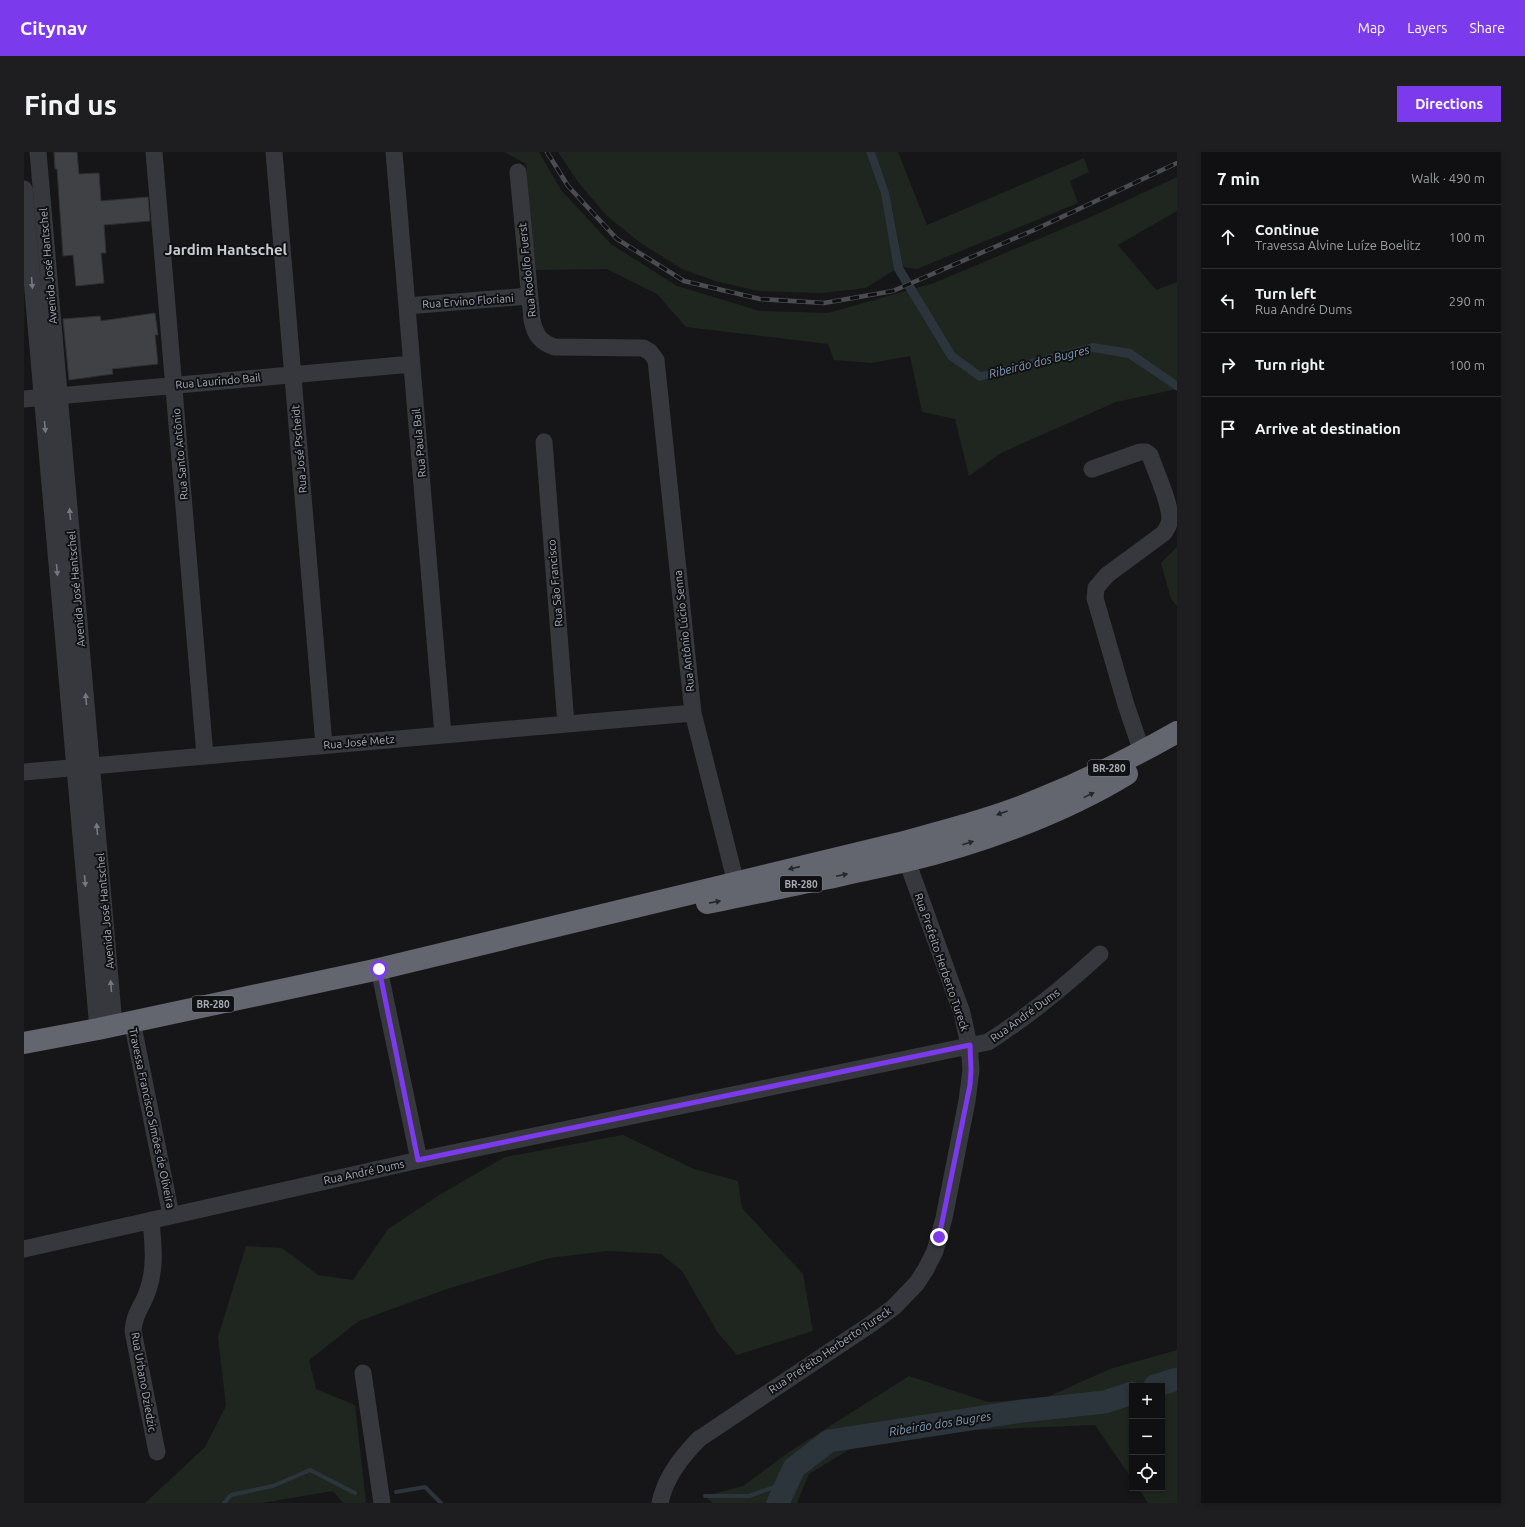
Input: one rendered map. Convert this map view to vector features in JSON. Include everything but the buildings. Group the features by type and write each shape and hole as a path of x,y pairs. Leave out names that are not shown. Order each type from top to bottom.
{"highway":[{"name":"BR-280","path":"904,852 961,826 1039,800 1142,752 1177,732"},
{"name":"BR-280","path":"24,1043 379,969 904,852 982,839 1034,820 1068,805 1121,778 1142,765 1177,739"}],"street":[{"name":"Avenida José Hantschel","path":"38,152 115,1025"},
{"name":"Rua Santo Antônio","path":"154,152 205,756"},
{"name":"Rua José Pscheidt","path":"274,152 324,745"},
{"name":"Rua Paula Bail","path":"394,152 444,735"},
{"name":"Rua Rodolfo Fuerst","path":"518,172 529,296 534,330 540,339 547,345 566,348 643,348 650,352 656,360"},
{"name":"Avenida José Hantschel","path":"24,189 75,768 115,1025"},
{"name":"Rua Ervino Floriani","path":"407,306 529,296"},
{"name":"Rua Antônio Lúcio Senna","path":"656,360 693,713 738,889"},
{"name":"Rua Laurindo Bail","path":"24,398 412,364"},
{"name":"Rua São Francisco","path":"544,442 566,724"},
{"path":"1092,469 1140,452 1146,452 1150,455 1155,468 1164,494 1170,519 1168,527 1164,533 1107,575 1096,588 1095,598 1126,705 1142,752"},
{"name":"Rua José Metz","path":"24,772 693,713"},
{"name":"Rua Prefeito Herberto Tureck","path":"660,1503 668,1480 676,1465 688,1450 699,1440 894,1307 917,1283 926,1269 934,1251 944,1218 970,1085 970,1045 962,1013 904,852"},
{"name":"Rua André Dums","path":"24,1249 418,1160 988,1042 1057,992 1100,954"},
{"path":"379,969 418,1160"},
{"name":"Travessa Francisco Simões de Oliveira","path":"115,1025 171,1215"},
{"name":"Rua Urbano Dziedzic","path":"151,1220 154,1260 152,1275 147,1292 137,1312 133,1331 157,1452"},
{"path":"362,1373 382,1503"}],"shaded area":[{"path":"504,152 539,152 561,190 611,244 677,286 760,311 828,313 934,283 1093,216 1177,177 1177,211 1118,245 1156,290 1177,282 1177,389 1116,402 1001,453 969,476 955,419 922,412 910,356 871,363 834,360 828,344 686,327 657,294 607,269 534,270 526,164"},
{"path":"558,152 866,152 881,194 894,270 866,288 822,293 758,291 715,281 682,269 642,244 607,216 578,182"},
{"path":"875,152 898,152 927,225 1084,158 1089,172 1070,181 1078,203 917,269 903,267 889,192"},
{"path":"1177,547 1177,606 1171,599 1161,563"},
{"path":"623,1135 694,1169 738,1181 742,1208 803,1274 813,1331 737,1355 718,1333 682,1271 661,1254 607,1251 549,1258 447,1289 359,1321 309,1360 316,1389 355,1405 366,1503 343,1503 333,1491 262,1503 145,1503 205,1447 226,1406 218,1337 246,1246 282,1248 318,1275 353,1280 388,1229 441,1194 505,1157"},
{"path":"1177,1350 1177,1503 1148,1503 1140,1491 1165,1491 1165,1383 1129,1383 1129,1475 1095,1425 929,1432 855,1446 809,1474 797,1503 712,1503 705,1496 743,1486 789,1452 909,1376 988,1402 1045,1398 1110,1369"}],"water":[{"path":"866,152 875,152 889,192 903,267 955,353 981,372 1093,343 1131,349 1177,381 1177,391 1128,358 1093,352 979,381 948,359 894,270 881,194"}],"waterway":[{"name":"Ribeirão dos Bugres","path":"1164,1383 1177,1379"},
{"name":"Ribeirão dos Bugres","path":"778,1503 794,1468 829,1441 1022,1411 1105,1402 1129,1394"},
{"path":"224,1503 231,1495 273,1486 310,1470 355,1493"},
{"path":"705,1496 749,1496 788,1482"},
{"path":"396,1492 425,1487 441,1503"}],"railway":[{"path":"547,152 568,186 617,239 684,281 760,299 824,303 893,291 1034,230 1177,163"}],"district":[{"name":"Jardim Hantschel","path":"226,250"}],"route":[{"path":"379,969 418,1160 970,1045 970,1085 939,1237"}]}
